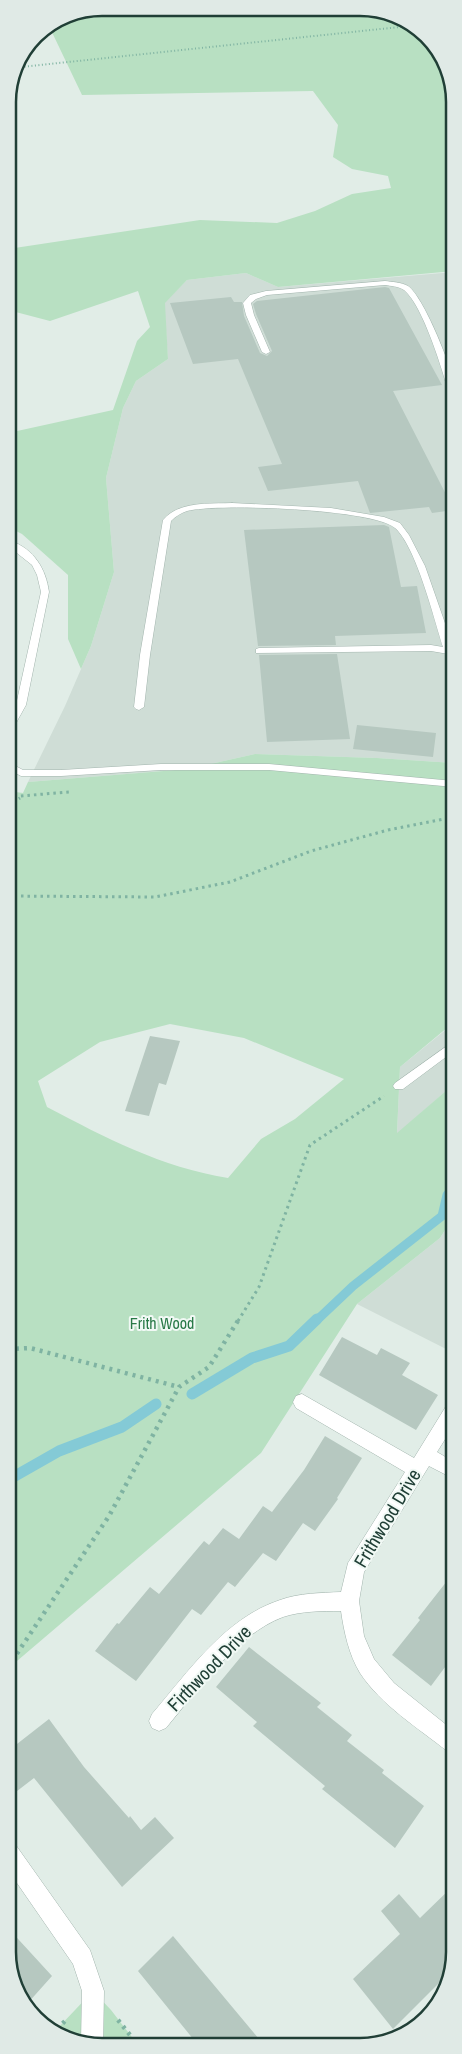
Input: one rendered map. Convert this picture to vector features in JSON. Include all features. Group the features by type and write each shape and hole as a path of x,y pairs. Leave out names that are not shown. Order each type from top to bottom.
{"street":[{"path":"302,1402 421,1462 446,1469"},
{"name":"Frithwood Drive","path":"446,1422 355,1569 349,1601 354,1636 367,1666 387,1690 446,1738"},
{"name":"Firthwood Drive","path":"159,1720 230,1641 254,1622 279,1610 303,1604 349,1601"},
{"path":"16,1863 82,1958 93,1991 92,2037"}],"lane":[{"path":"266,352 250,315 248,303 253,297 266,294 385,282 408,290 424,316 446,371"},
{"path":"139,707 145,655 167,520 175,512 191,508 275,506 370,516 396,524 411,541 446,638"},
{"path":"16,547 31,557 43,576 45,592 20,704 16,713"},
{"path":"260,651 431,648 446,651"},
{"path":"16,770 21,773 61,773 161,766 269,767 446,783"},
{"path":"399,1086 446,1051"}],"path":[{"path":"24,67 401,27"},
{"path":"16,800 21,797"},
{"path":"16,896 155,897 230,882 310,851 388,830 446,818"},
{"path":"16,1655 109,1516 179,1388 209,1367 259,1287 310,1145 399,1086"},
{"path":"16,1349 30,1348 179,1388"}],"shaded area":[{"path":"246,273 278,287 446,273 446,762 255,754 188,769 28,782 65,706 91,646 114,572 106,478 123,408 136,381 168,359 164,303 187,280"},
{"path":"446,1030 446,1091 397,1134 400,1067"},
{"path":"446,1229 446,1349 357,1304 440,1238"}],"green space":[{"path":"360,16 377,18 398,25 421,41 437,64 443,80 446,102 446,272 278,287 246,273 187,280 165,303 168,359 136,381 123,408 106,478 114,572 91,646 81,669 68,639 68,575 22,534 16,531 16,431 113,410 137,341 150,327 138,291 50,321 16,312 16,248 200,220 277,223 315,211 352,194 391,188 388,176 352,169 333,157 338,125 313,91 82,95 52,33 75,21 91,17"},
{"name":"Frith Wood","path":"255,754 446,762 446,1029 400,1067 397,1133 446,1091 446,1229 440,1238 357,1304 261,1453 17,1661 16,1666 16,792 23,793 28,782 188,769","holes":["170,1024 244,1038 344,1079 295,1119 261,1139 228,1178 180,1167 157,1159 91,1130 47,1107 38,1081 100,1042"]},
{"path":"93,1991 111,2010 133,2038 85,2036 60,2026"}],"building":[{"path":"389,288 442,385 393,391 446,494 446,511 432,513 429,507 370,513 358,481 268,491 258,467 282,464 238,359 193,364 170,303 231,297 234,302 242,302 244,316 260,353 267,356 272,351 253,304 257,301"},
{"path":"384,525 389,527 401,587 417,586 426,633 335,636 336,645 258,646 244,530"},
{"path":"337,654 350,739 267,742 259,655"},
{"path":"357,725 436,733 433,757 353,749"},
{"path":"150,1036 180,1041 166,1085 159,1083 149,1116 125,1111"},
{"path":"342,1337 377,1355 381,1348 410,1363 402,1375 438,1395 416,1430 319,1375"},
{"path":"325,1436 362,1458 338,1499 315,1531 303,1523 276,1561 263,1553 235,1587 228,1582 201,1615 192,1609 136,1681 95,1651 117,1623 119,1624 150,1587 159,1594 204,1541 209,1545 223,1528 239,1539 263,1506 272,1512 304,1470"},
{"path":"446,1582 446,1666 431,1686 392,1655 420,1620 418,1618"},
{"path":"249,1647 321,1703 317,1707 352,1735 347,1741 384,1770 382,1773 424,1806 395,1848 322,1789 325,1786 253,1726 257,1722 216,1687"},
{"path":"49,1719 84,1767 141,1830 155,1817 174,1838 122,1887 34,1778 16,1792 16,1745"},
{"path":"446,1893 446,1957 440,1982 393,2029 353,1979 400,1934 381,1911 399,1894 420,1918"},
{"path":"173,1936 258,2038 192,2038 138,1971"},
{"path":"16,1937 52,1976 31,2000 19,1974"}],"waterway":[{"path":"316,1321 353,1286 442,1216 446,1199"},
{"path":"192,1394 252,1358 289,1346 317,1319"},
{"path":"16,1475 59,1451 122,1427 156,1404"}]}
